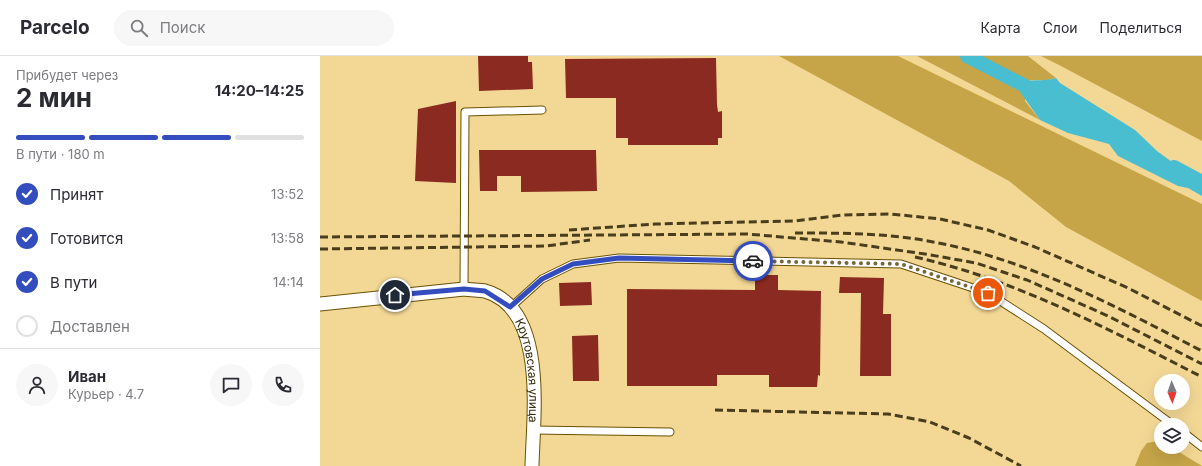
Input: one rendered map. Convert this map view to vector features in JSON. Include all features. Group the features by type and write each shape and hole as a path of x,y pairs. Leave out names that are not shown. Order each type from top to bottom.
{"street":[{"name":"Крутовская улица","path":"320,304 440,290 464,289 485,291 510,307 525,332 532,354 534,380 532,466"}],"lane":[{"path":"464,289 465,112 542,110"},
{"path":"510,307 542,279 573,264 619,258 901,264 988,293 1044,329 1164,418"},
{"path":"533,430 670,432"},
{"path":"1190,437 1202,446"}],"shaded area":[{"path":"779,56 898,56 1202,204 1202,301 1066,227 1009,181"},
{"path":"917,56 1028,56 1056,78 1048,80 1025,80 1025,101 1040,120"},
{"path":"1041,56 1202,56 1202,141 1059,65"},
{"path":"1154,442 1154,454 1182,454 1202,466 1135,466 1141,451 1147,443"}],"water":[{"path":"1056,78 1060,83 1135,130 1157,151 1202,184 1202,196 1188,188 1178,186 1118,156 1109,144 1068,133 1040,120 1013,82"}],"building":[{"path":"478,56 528,56 528,62 532,62 533,89 479,91"},
{"path":"716,58 717,105 718,112 722,111 722,138 718,138 718,145 628,145 628,138 616,138 616,98 566,98 565,59"},
{"path":"456,101 456,183 415,181 418,109"},
{"path":"479,150 596,150 597,191 521,192 521,176 497,176 497,191 480,191"},
{"path":"755,275 778,275 778,290 821,291 820,376 818,375 817,387 769,387 769,375 717,375 717,386 627,386 627,289 755,290"},
{"path":"840,277 884,278 883,314 891,314 891,376 860,376 861,293 839,293"},
{"path":"591,282 592,305 560,306 559,283"},
{"path":"598,335 599,381 573,381 572,336"}],"waterway":[{"path":"967,56 1033,90"},
{"path":"1174,167 1202,182"}],"railway":[{"path":"569,230 655,224 795,221 843,215 891,214 940,219 988,230 1035,247 1128,288 1202,326"},
{"path":"795,233 862,234 911,238 964,249 1000,259 1035,271 1103,301 1202,351"},
{"path":"320,237 747,234 841,242 925,254 976,263 1027,280 1108,316 1202,364"},
{"path":"320,249 546,246 590,240"},
{"path":"915,257 990,279 1062,308 1098,324 1202,377"},
{"path":"715,410 888,414 930,422 969,438 1021,466"}],"way so far":[{"path":"753,261 901,264 988,293"}],"route":[{"path":"395,295 440,290 464,289 485,291 510,307 542,279 573,264 619,258 753,261"}]}
